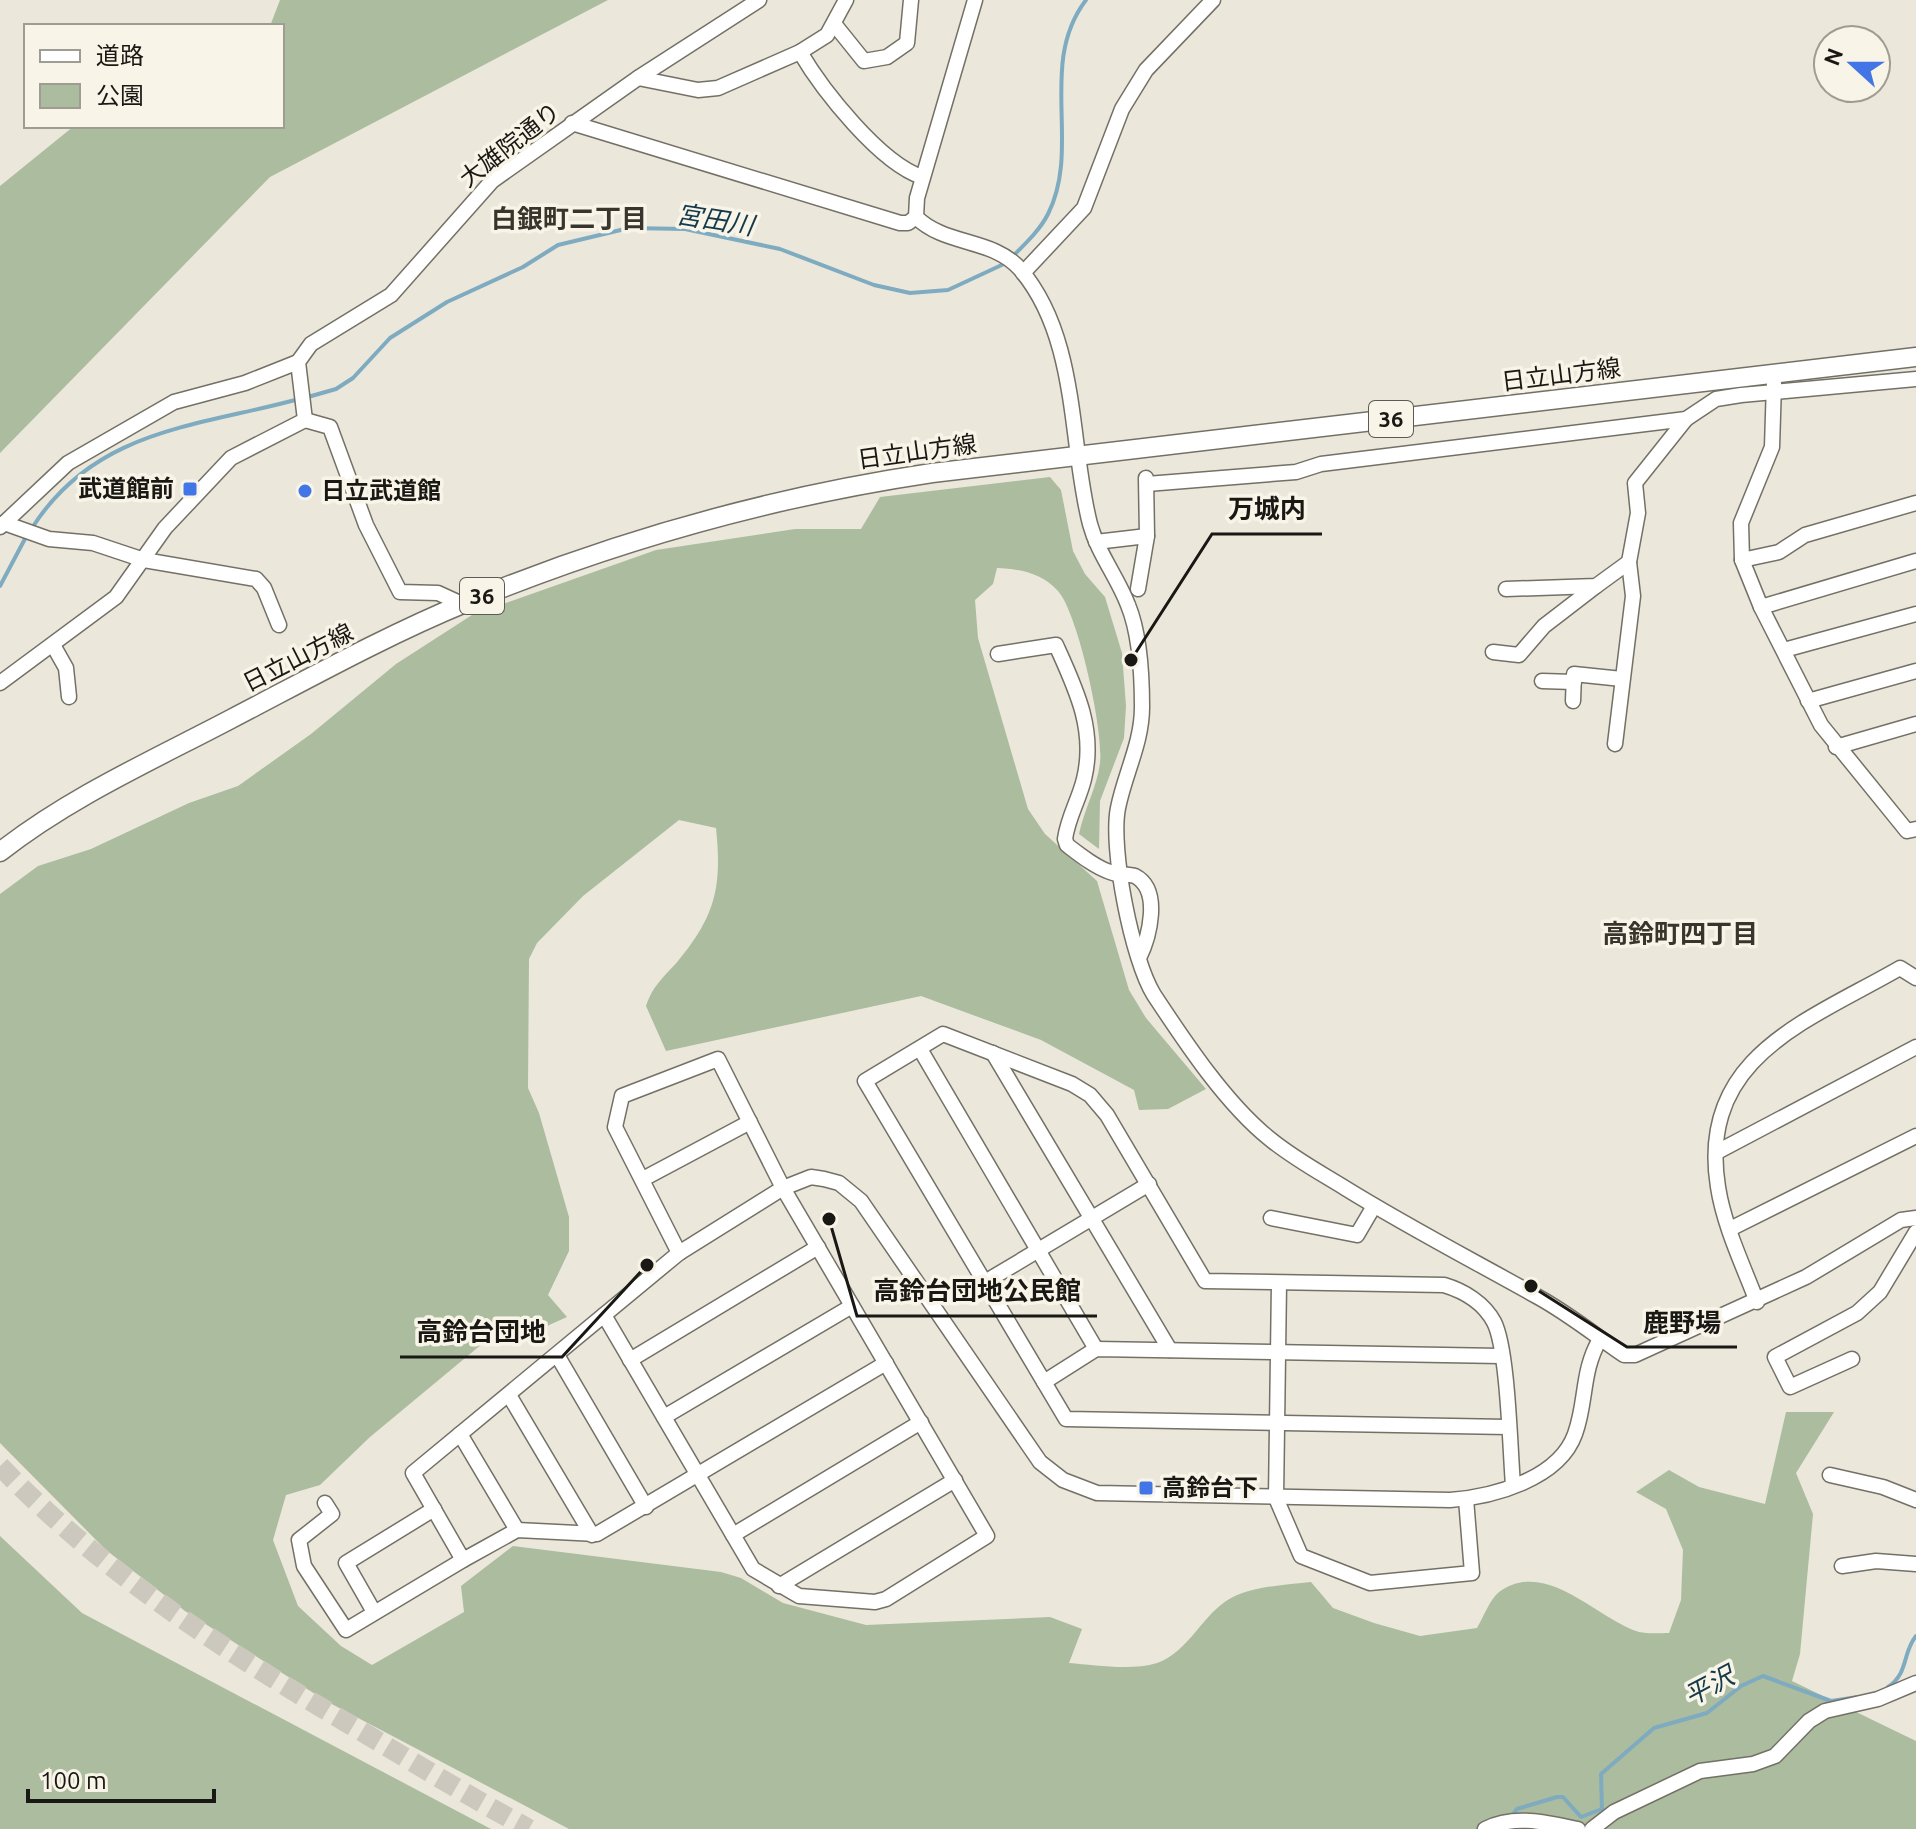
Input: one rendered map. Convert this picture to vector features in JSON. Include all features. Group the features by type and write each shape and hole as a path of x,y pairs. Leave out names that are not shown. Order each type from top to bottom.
{"main road":[{"name":"日立山方線","path":"0,852 97,789 462,604 552,569 723,515 875,482 1079,455 1774,382 1916,357"}],"street":[{"name":"大雄院通り","path":"298,362 311,344 391,295 492,181 638,78 759,0"},
{"path":"638,78 698,90 718,88 800,52 835,25 846,0"},
{"path":"835,25 864,61 887,57 907,43 911,0"},
{"path":"975,0 922,177 915,206 916,217 937,233 1002,254 1021,270 1057,342 1079,455 1085,504 1096,542 1133,618 1142,703 1140,737 1115,828 1121,875 1139,958 1154,994 1245,1116 1294,1157 1374,1206 1540,1298 1624,1355 1635,1355 1757,1302 1901,1220 1916,1218"},
{"path":"1021,270 1084,208 1122,109 1146,70 1213,0"},
{"path":"800,52 822,88 882,150 902,170 922,177"},
{"path":"572,123 900,223 908,223 916,217"},
{"path":"279,625 264,588 256,579 144,560 93,543 39,536 5,525 68,463 174,402 245,383 298,362 304,415"},
{"path":"1615,744 1633,596 1629,562 1638,513 1635,483 1686,419 1716,399 1774,382 1916,379"},
{"path":"1774,382 1772,447 1741,523 1742,560 1761,607 1808,701 1836,747 1907,831 1916,829"},
{"path":"0,683 116,597 180,511 231,458 304,415"},
{"path":"304,415 330,427 366,525 400,592 438,593 462,604"},
{"path":"1138,589 1147,536 1146,479 1296,472 1321,464 1686,419"},
{"path":"1742,560 1779,552 1805,535 1916,503"},
{"path":"1096,542 1147,536"},
{"path":"1761,607 1916,561"},
{"path":"1493,652 1519,655 1544,626 1629,562"},
{"path":"1506,589 1596,586"},
{"path":"1784,650 1916,614"},
{"path":"53,645 66,668 69,697"},
{"path":"998,654 1056,645 1077,692 1089,741 1083,783 1065,839 1073,850 1108,872 1135,877 1148,895 1150,919 1139,958"},
{"path":"1808,701 1916,671"},
{"path":"1573,701 1574,674 1622,679"},
{"path":"1542,681 1574,682"},
{"path":"1836,747 1916,724"},
{"path":"1757,1302 1717,1185 1717,1152 1725,1103 1733,1084 1761,1052 1900,968 1916,978"},
{"path":"1508,1427 1066,1419 865,1081 943,1034 1072,1084 1090,1095 1107,1115 1205,1281 1444,1285 1472,1297 1494,1322 1501,1356 1508,1427 1513,1485"},
{"path":"1717,1152 1916,1047"},
{"path":"920,1049 1096,1349"},
{"path":"993,1053 1170,1350"},
{"path":"604,1315 753,1569 779,1586 799,1596 875,1602 886,1599 987,1536 783,1188 718,1059 622,1096 615,1127 679,1253"},
{"path":"643,1179 750,1122"},
{"path":"1730,1229 1916,1136"},
{"path":"463,1560 413,1473 679,1253 783,1188 811,1177 839,1183 861,1201 1028,1447 1040,1462 1063,1480 1084,1490 1110,1494 1276,1498 1466,1499 1513,1485 1547,1470 1569,1447 1579,1419 1588,1364 1600,1339"},
{"path":"985,1282 1149,1184"},
{"path":"1271,1218 1357,1235 1374,1206"},
{"path":"1852,1359 1790,1387 1775,1357 1857,1313 1880,1292 1916,1232"},
{"path":"630,1360 818,1247"},
{"path":"1279,1283 1276,1498 1301,1556 1370,1583 1472,1573 1466,1499"},
{"path":"664,1417 852,1306"},
{"path":"1044,1382 1096,1349 1501,1356"},
{"path":"557,1355 646,1507"},
{"path":"325,1503 332,1514 299,1540 304,1566 346,1630 517,1530 592,1535 646,1507 886,1363"},
{"path":"509,1395 592,1535"},
{"path":"733,1535 921,1422"},
{"path":"460,1434 517,1530"},
{"path":"1830,1475 1883,1487 1916,1500"},
{"path":"779,1586 955,1480"},
{"path":"374,1612 346,1563 434,1509"},
{"path":"1842,1566 1876,1561 1916,1564"},
{"path":"1592,1829 1614,1812 1700,1771 1753,1764 1775,1756 1809,1721 1825,1711 1878,1699 1916,1683"},
{"path":"1485,1829 1498,1822 1537,1821 1578,1829"}],"green space":[{"path":"280,0 608,0 270,177 0,453 0,186 72,128 284,128 284,24 271,24"},
{"path":"1050,477 1061,490 1073,551 1085,574 1105,597 1122,653 1126,706 1124,738 1100,801 1099,849 1079,834 1098,772 1100,748 1088,674 1066,603 1052,585 1038,576 997,568 993,584 975,600 978,638 1028,809 1045,834 1097,881 1129,990 1146,1018 1206,1089 1168,1109 1139,1110 1134,1090 1041,1040 921,996 666,1051 646,1006 656,987 701,929 714,899 718,867 716,828 679,820 583,896 537,943 529,959 528,1088 539,1113 569,1217 569,1251 548,1295 567,1317 527,1335 494,1334 370,1437 320,1485 286,1495 273,1540 298,1606 341,1646 372,1665 464,1612 461,1586 513,1546 721,1572 741,1578 783,1603 866,1625 1050,1617 1082,1629 1069,1663 1101,1666 1136,1667 1157,1663 1178,1650 1212,1613 1231,1598 1260,1588 1311,1582 1333,1608 1420,1636 1477,1628 1499,1592 1517,1583 1535,1582 1570,1594 1639,1632 1669,1633 1681,1600 1683,1550 1666,1509 1636,1492 1669,1470 1699,1487 1765,1504 1786,1412 1834,1412 1796,1473 1813,1514 1800,1654 1792,1681 1916,1741 1916,1829 569,1829 326,1701 185,1611 106,1550 0,1443 0,894 38,866 91,849 189,803 238,786 311,734 396,664 472,615 656,550 795,529 861,529 880,497"},
{"path":"0,1536 82,1613 491,1829 0,1829"}],"waterway":[{"name":"宮田川","path":"1012,257 1045,220 1057,188 1061,161 1064,51 1072,25 1086,0"},
{"name":"宮田川","path":"308,397 336,389 353,378 390,338 447,302 523,267 558,245 629,228 685,229 780,249 874,285 910,293 948,290 1006,263"},
{"name":"宮田川","path":"32,528 57,495 86,470 117,451 186,426 299,399"},
{"name":"宮田川","path":"0,586 27,535"},
{"name":"平沢","path":"1888,1687 1899,1676 1916,1636"},
{"name":"平沢","path":"1512,1816 1517,1809 1557,1797 1563,1797 1581,1817 1602,1809 1601,1774 1654,1728 1707,1713 1741,1686 1763,1676 1831,1701 1858,1697"}],"tunnel":[{"path":"0,1466 82,1543 171,1611 312,1702 529,1829"}],"place":[{"name":"武道館前","path":"190,489"},
{"name":"日立武道館","path":"305,491"},
{"name":"万城内","path":"1131,660"},
{"name":"高鈴台団地公民館","path":"829,1219"},
{"name":"高鈴台団地","path":"647,1265"},
{"name":"鹿野場","path":"1531,1286"},
{"name":"高鈴台下","path":"1146,1488"}],"district":[{"name":"白銀町二丁目","path":"569,219"},
{"name":"高鈴町四丁目","path":"1680,934"}]}
